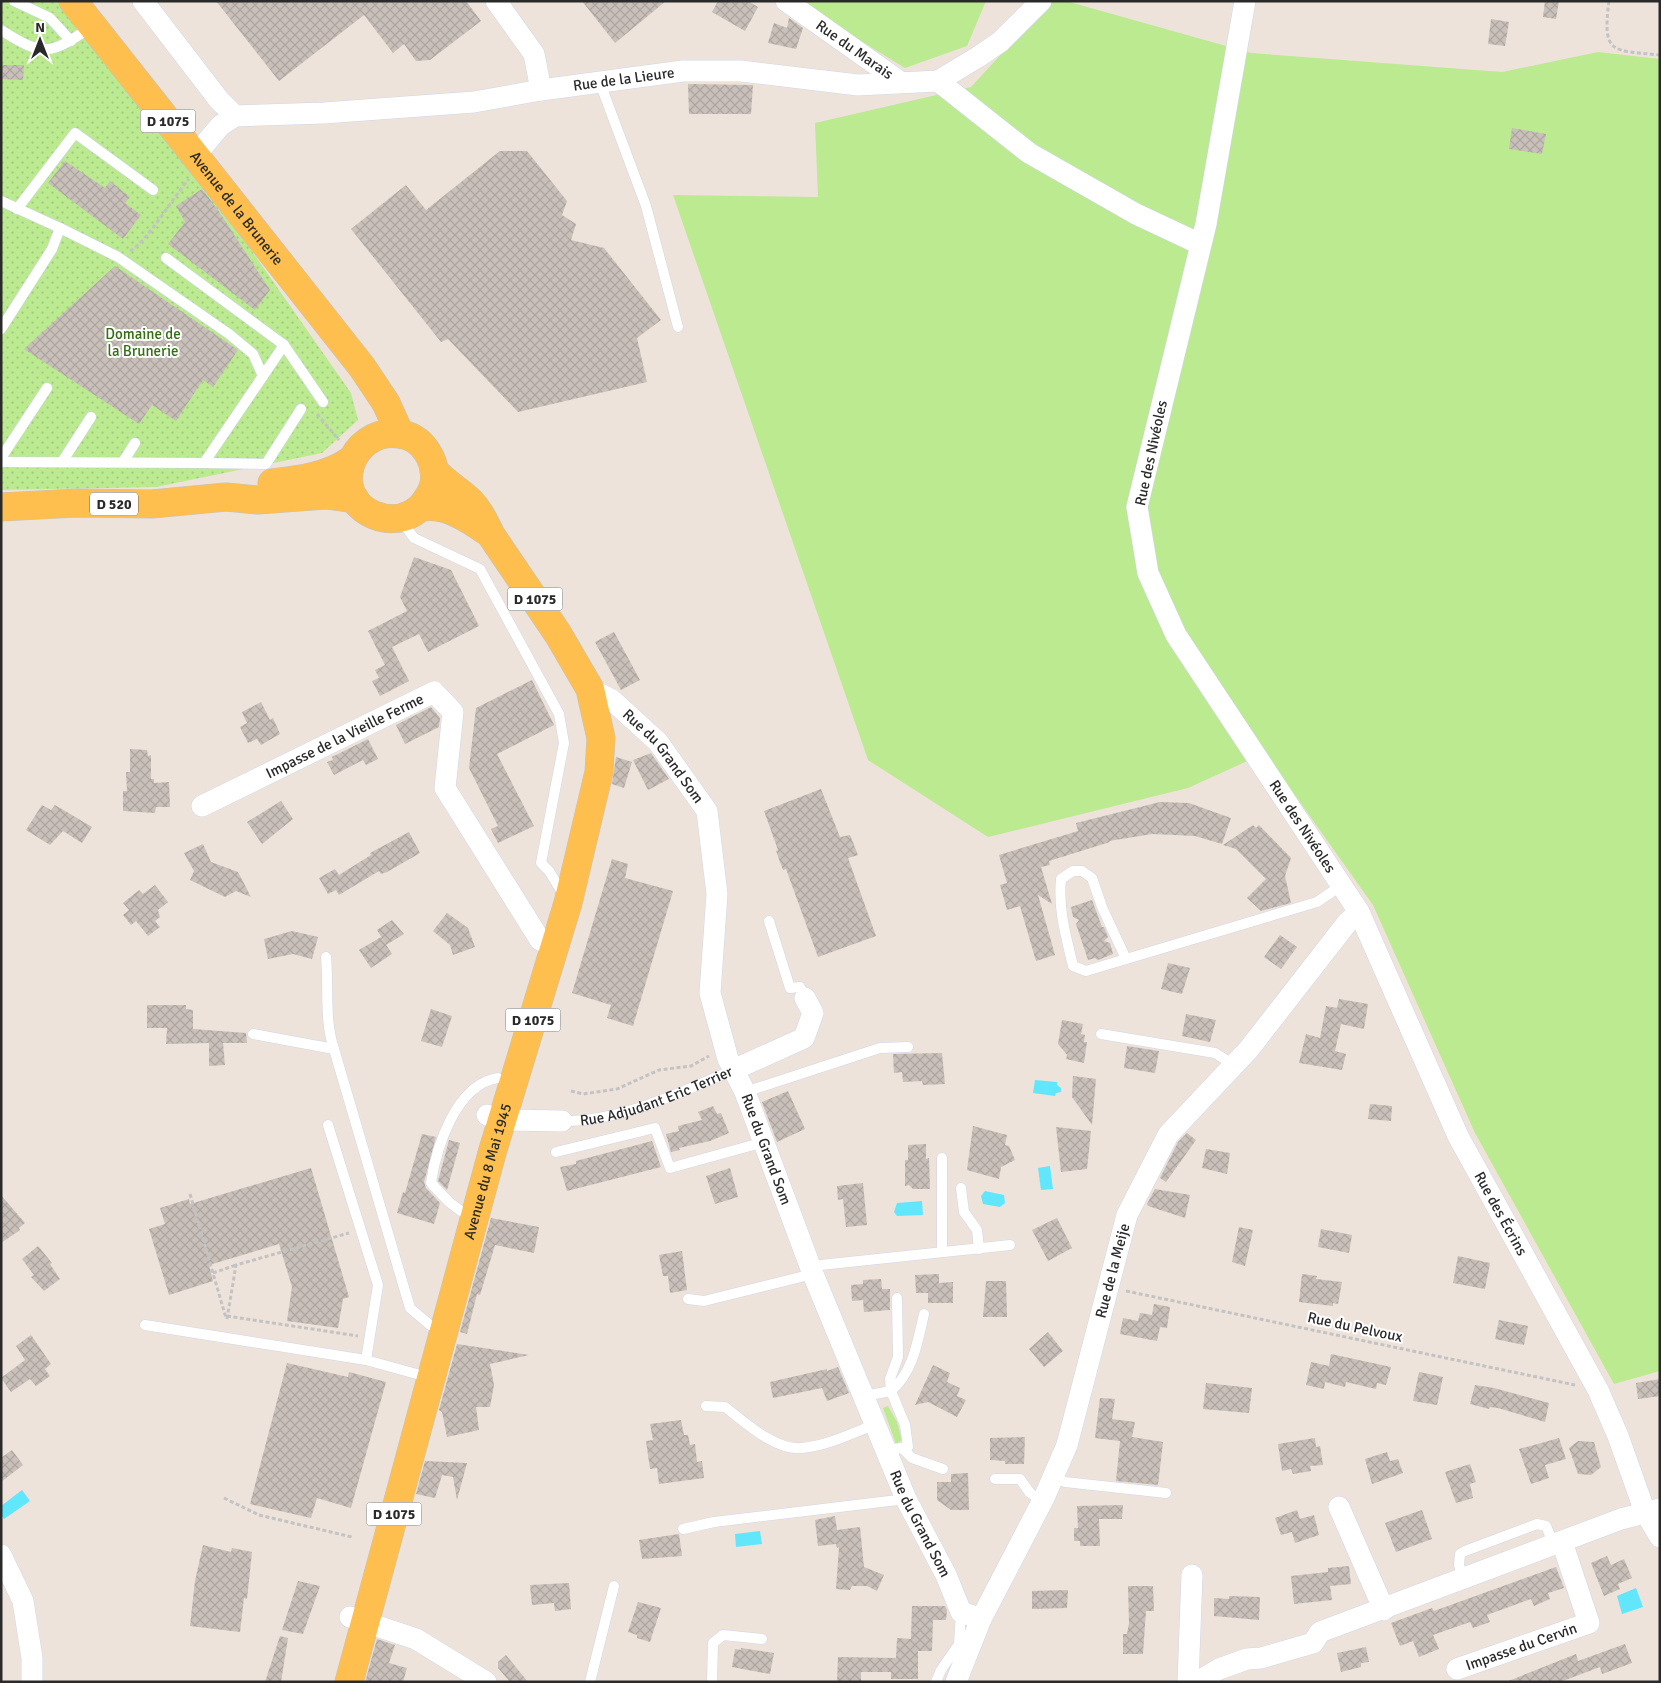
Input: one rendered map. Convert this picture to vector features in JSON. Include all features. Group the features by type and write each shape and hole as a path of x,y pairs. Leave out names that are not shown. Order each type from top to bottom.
{"main road":[{"name":"Avenue de la Brunerie","path":"73,1 93,26 192,167 362,367 386,403 400,434"},
{"name":"Avenue de la Brunerie","path":"362,367 370,410 368,440"},
{"path":"384,433 400,434 422,445 428,453 434,470 434,484 430,496 410,513 387,519 374,516 363,509 355,499 349,480 351,460 358,448 368,440 384,433"},
{"name":"D 520","path":"226,497 254,486 301,479 340,468 351,460"},
{"name":"D 1075","path":"434,470 445,483 470,501 480,513 491,535"},
{"name":"D 520","path":"1,507 77,503 152,504 226,497 258,500 326,495 355,499"},
{"name":"D 1075","path":"410,513 449,510 470,520 491,535"},
{"name":"Avenue du 8 Mai 1945","path":"423,1376 430,1325 461,1210 495,1118 599,772 601,738 590,689 577,663 491,535"},
{"name":"Avenue du 8 Mai 1945","path":"562,893 584,768 588,733 577,663"},
{"name":"Avenue du 8 Mai 1945","path":"334,1682 358,1619 423,1376 492,1153 498,1078 548,942"},
{"name":"Avenue du 8 Mai 1945","path":"349,1682 358,1619"}],"street":[{"path":"143,1 219,100 235,116 220,126 192,167"},
{"path":"496,1 534,54 541,90"},
{"name":"Rue du Marais","path":"786,1 899,81"},
{"path":"1042,1 1000,42 938,81 1029,153 1136,214 1200,244"},
{"name":"Rue des Nivéoles","path":"1245,1 1206,224 1137,507 1148,573 1176,635 1360,912"},
{"name":"Rue de la Lieure","path":"235,116 343,112 474,102 541,90 683,71 741,71 858,85 899,81 938,81"},
{"name":"Rue du Grand Som","path":"590,689 612,700 658,742 707,811 718,894 710,993 728,1059 745,1092 812,1270 864,1396 876,1424 894,1449 906,1499 946,1575 971,1615"},
{"name":"Impasse de la Vieille Ferme","path":"202,806 434,692 453,712 445,788 548,942"},
{"name":"Rue de la Meije","path":"956,1682 971,1615 1043,1502 1067,1445 1126,1215 1168,1135 1249,1049 1347,923 1360,912"},
{"name":"Rue des Écrins","path":"1360,912 1458,1136 1598,1390 1653,1510 1660,1537"},
{"name":"Rue Adjudant Eric Terrier","path":"733,1070 804,1038 813,1013 805,998"},
{"name":"Rue Adjudant Eric Terrier","path":"495,1118 562,1121"},
{"path":"1339,1507 1384,1610"},
{"path":"1197,1682 1219,1669 1247,1659 1261,1658 1313,1642 1320,1632 1384,1610 1621,1519 1653,1510"},
{"name":"Impasse du Cervin","path":"1457,1669 1589,1623 1558,1544"},
{"path":"1,1555 23,1601 32,1658 32,1682"},
{"path":"1188,1682 1192,1575"},
{"path":"358,1619 416,1639 486,1682"}],"lane":[{"path":"14,1 50,18 71,41"},
{"path":"1,30 41,50 60,48 93,26"},
{"path":"600,83 646,206 678,327"},
{"path":"17,209 75,133 153,190"},
{"path":"1,201 118,257 247,349 253,354 263,376"},
{"path":"1,329 52,249 60,228"},
{"path":"166,258 284,345 323,402"},
{"path":"204,463 284,345"},
{"path":"1,460 48,388"},
{"path":"1,460 266,464 301,409"},
{"path":"62,462 91,417"},
{"path":"123,462 135,443"},
{"path":"410,513 414,538 480,569 559,714 564,743 541,863 549,870 562,893"},
{"path":"1126,959 1102,907 1092,878 1082,871 1073,871 1061,878 1059,899 1061,919 1073,966 1086,971 1317,902 1342,885"},
{"path":"769,922 790,988 800,988 805,998"},
{"path":"326,958 328,1030 410,1308 430,1325"},
{"path":"253,1034 334,1049"},
{"path":"1101,1034 1215,1053 1234,1065"},
{"path":"745,1092 880,1048 908,1047"},
{"name":"Rue Adjudant Eric Terrier","path":"562,1121 585,1121 664,1100 733,1070"},
{"path":"461,1210 449,1202 431,1183 435,1157 448,1122 465,1100 479,1086 491,1079 498,1078"},
{"path":"328,1125 378,1285 366,1360"},
{"path":"556,1152 655,1128 670,1168 764,1142"},
{"path":"942,1158 942,1252"},
{"path":"961,1188 964,1212 977,1230 979,1248"},
{"path":"688,1299 704,1301 812,1270 942,1252 1010,1245"},
{"path":"894,1449 908,1447 905,1425 891,1391 890,1379 898,1357 897,1298"},
{"path":"864,1396 891,1391 899,1384 914,1355 924,1314"},
{"path":"145,1325 366,1360 423,1376"},
{"path":"706,1406 725,1407 749,1428 775,1442 801,1449 876,1424"},
{"path":"894,1449 942,1469"},
{"path":"1054,1478 1066,1482 1166,1493"},
{"path":"995,1479 1020,1479 1030,1493 1043,1502"},
{"path":"683,1529 714,1522 906,1499"},
{"path":"590,1682 614,1586"},
{"path":"936,1682 940,1670 959,1644 971,1615"},
{"path":"712,1682 713,1643 724,1635 762,1639"}],"path":[{"path":"1609,1 1606,32 1610,44 1616,49 1660,56"},
{"path":"118,257 138,246 192,167"},
{"path":"190,1194 227,1317"},
{"path":"213,1273 360,1229"},
{"path":"225,1338 236,1265"},
{"name":"Rue du Pelvoux","path":"1108,1287 1598,1390"},
{"path":"227,1317 369,1338"},
{"path":"224,1498 259,1515 352,1537"}],"green space":[{"name":"Domaine de la Brunerie","path":"1,1 60,1 216,200 351,393 358,420 322,453 156,487 1,490"},
{"path":"796,1 986,1 967,46 905,68"},
{"path":"1050,1 1066,1 1251,53 1502,72 1598,52 1660,59 1660,1371 1614,1384 1475,1133 1373,905 1265,753 1188,788 988,837 868,760 673,195 818,197 815,123 971,87"},
{"path":"888,1406 897,1422 902,1440 896,1444 883,1408"}],"water":[{"path":"1035,1080 1057,1082 1061,1092 1056,1093 1055,1096 1033,1093"},
{"path":"1050,1166 1053,1189 1041,1190 1038,1168"},
{"path":"985,1191 1004,1195 1005,1203 1000,1207 983,1204 981,1196"},
{"path":"922,1201 923,1215 897,1216 894,1212 897,1203"},
{"path":"22,1490 30,1501 4,1519 1,1515 1,1506"},
{"path":"760,1531 762,1544 736,1547 735,1534"},
{"path":"1636,1588 1643,1607 1622,1614 1617,1596"}],"building":[{"path":"216,1 466,1 481,21 430,60 416,61 404,44 393,53 364,15 279,81"},
{"path":"582,1 666,1 615,43"},
{"path":"718,1 748,1 758,7 745,31 712,12"},
{"path":"1545,1 1559,1 1556,19 1543,17"},
{"path":"789,18 803,28 796,49 768,43 774,23 787,28"},
{"path":"1491,19 1509,22 1505,46 1488,44"},
{"path":"1,65 24,65 23,80 1,79"},
{"path":"688,84 753,85 751,114 689,114"},
{"path":"1512,128 1546,134 1542,154 1509,149"},
{"path":"500,151 527,151 567,201 562,215 576,224 571,240 604,248 661,320 637,338 647,382 518,412 448,339 441,342 351,229 406,185 426,210"},
{"path":"65,161 105,188 110,181 130,197 125,203 141,215 123,239 48,183"},
{"path":"202,189 218,210 270,290 255,310 168,244 185,222 176,206"},
{"path":"115,266 238,350 213,387 203,380 176,421 152,405 139,424 24,349"},
{"path":"414,557 451,570 479,626 428,652 419,634 392,647 409,681 380,696 372,681 379,678 375,670 385,665 368,631 407,611 400,597"},
{"path":"614,632 640,680 621,690 595,642"},
{"path":"532,680 554,725 497,754 534,826 498,843 491,829 498,826 469,768 476,708"},
{"path":"261,702 270,720 273,718 280,734 261,745 257,739 248,743 240,727 247,723 242,712"},
{"path":"431,707 440,718 439,727 405,744 396,725"},
{"path":"368,739 378,759 366,765 363,760 334,775 327,762 333,760 332,757"},
{"path":"130,749 147,750 148,756 151,755 151,779 154,779 154,783 169,782 170,807 156,807 155,813 123,811 123,791 127,791 126,772 130,772"},
{"path":"651,753 669,779 648,790 633,760"},
{"path":"616,757 632,762 624,788 612,784"},
{"path":"821,789 840,837 850,835 858,855 848,858 876,936 818,957 786,869 783,870 764,811"},
{"path":"281,801 293,819 262,844 247,822"},
{"path":"1160,802 1189,803 1231,818 1222,844 1195,836 1152,834 1109,841 1049,861 1050,865 1041,867 1052,904 1038,895 1055,955 1036,961 1020,906 1007,910 1000,885 1007,883 999,855 1078,831 1076,823"},
{"path":"42,805 51,810 55,805 92,827 82,843 63,831 50,845 26,830"},
{"path":"1253,825 1256,828 1259,825 1291,858 1285,876 1291,903 1261,911 1247,898 1266,879 1236,849 1223,845"},
{"path":"409,832 420,853 387,872 381,874 379,871 339,895 336,890 328,894 319,878 335,869 339,875 371,855 370,853"},
{"path":"203,844 211,862 238,872 251,897 236,891 225,897 190,880 194,871 184,853"},
{"path":"612,859 628,864 625,878 673,891 633,1026 607,1018 611,1005 572,993"},
{"path":"155,885 168,902 158,910 160,917 155,921 160,927 148,936 136,921 131,925 123,915 129,910 123,903 139,890 143,894"},
{"path":"1092,900 1102,927 1104,927 1108,937 1104,941 1110,943 1113,954 1098,960 1095,958 1088,960 1076,924 1079,920 1073,917 1071,907"},
{"path":"447,913 468,928 475,947 453,955 450,945 433,931"},
{"path":"392,920 404,934 386,945 377,930"},
{"path":"292,931 318,937 312,959 293,954 268,959 264,939"},
{"path":"1280,935 1297,947 1281,969 1264,957"},
{"path":"381,937 392,954 371,968 359,950"},
{"path":"1168,963 1190,968 1182,994 1161,989"},
{"path":"1339,999 1368,1004 1364,1029 1341,1024 1335,1051 1346,1054 1342,1070 1299,1063 1306,1034 1320,1038 1326,1006 1337,1008"},
{"path":"147,1005 186,1005 186,1009 193,1010 193,1029 246,1033 247,1043 223,1043 225,1065 209,1066 209,1043 166,1044 167,1028 147,1028"},
{"path":"431,1009 452,1016 442,1047 421,1041"},
{"path":"1186,1014 1216,1020 1210,1042 1182,1036"},
{"path":"1062,1020 1083,1024 1081,1034 1085,1035 1084,1042 1087,1042 1084,1063 1066,1059 1067,1055 1058,1044"},
{"path":"1127,1046 1159,1051 1155,1073 1124,1068"},
{"path":"942,1053 945,1084 923,1085 922,1081 903,1082 902,1072 894,1073 893,1054"},
{"path":"1073,1076 1096,1079 1092,1125 1072,1097"},
{"path":"788,1091 805,1129 777,1142 762,1102"},
{"path":"1370,1104 1392,1106 1391,1121 1368,1119"},
{"path":"713,1106 717,1114 721,1113 729,1133 710,1141 679,1148 680,1150 671,1152 666,1134 679,1131 678,1126 702,1120 698,1112"},
{"path":"973,1126 1007,1135 1005,1145 1009,1146 1015,1160 1001,1167 999,1179 967,1170"},
{"path":"1056,1127 1091,1131 1087,1169 1061,1172"},
{"path":"1187,1133 1196,1140 1166,1182 1160,1178 1178,1142"},
{"path":"422,1134 436,1137 424,1182 426,1188 440,1203 434,1224 397,1213 403,1192 405,1193"},
{"path":"449,1140 460,1143 447,1190 438,1181"},
{"path":"652,1141 661,1167 567,1191 560,1167"},
{"path":"926,1144 926,1159 929,1158 930,1189 913,1189 909,1185 905,1186 905,1160 908,1160 908,1145"},
{"path":"1206,1149 1230,1153 1227,1174 1202,1168"},
{"path":"311,1168 349,1297 343,1299 338,1328 287,1321 292,1287 279,1244 209,1265 213,1281 169,1295 149,1229 165,1224 160,1208 189,1199 190,1204"},
{"path":"730,1168 738,1197 715,1204 706,1176"},
{"path":"863,1183 867,1225 846,1227 843,1199 838,1200 837,1186"},
{"path":"1155,1189 1190,1195 1185,1218 1148,1206 1147,1204"},
{"path":"1,1195 25,1223 19,1228 20,1230 1,1243"},
{"path":"491,1218 539,1227 534,1253 495,1245 480,1295 477,1294 467,1334 460,1332"},
{"path":"1057,1218 1072,1248 1048,1261 1032,1230"},
{"path":"1239,1227 1253,1230 1245,1266 1232,1262"},
{"path":"1321,1229 1352,1235 1349,1253 1318,1247"},
{"path":"38,1246 52,1263 50,1264 60,1279 44,1291 31,1277 34,1275 22,1259"},
{"path":"682,1251 687,1290 670,1293 668,1276 663,1276 659,1255"},
{"path":"1458,1256 1490,1263 1485,1289 1453,1283"},
{"path":"939,1274 939,1283 953,1282 953,1303 928,1303 928,1293 916,1293 915,1275"},
{"path":"1302,1274 1317,1276 1316,1279 1342,1282 1338,1304 1333,1303 1333,1306 1299,1302"},
{"path":"881,1279 882,1289 890,1289 890,1310 864,1312 863,1300 852,1301 851,1285 863,1284 863,1280"},
{"path":"986,1281 1006,1281 1007,1317 983,1317"},
{"path":"1154,1304 1170,1307 1167,1328 1160,1327 1157,1341 1120,1334 1123,1318 1138,1321 1140,1313 1152,1315"},
{"path":"1499,1320 1528,1326 1524,1345 1495,1339"},
{"path":"1048,1332 1063,1351 1044,1367 1029,1349"},
{"path":"31,1335 51,1364 45,1369 50,1376 36,1386 30,1379 11,1392 1,1378 25,1360 16,1346"},
{"path":"457,1344 529,1355 490,1364 494,1385 490,1407 476,1407 479,1430 447,1437 442,1412 439,1410"},
{"path":"1331,1354 1391,1367 1386,1385 1377,1383 1376,1389 1346,1382 1345,1387 1325,1382 1324,1389 1306,1385 1311,1362 1329,1366"},
{"path":"287,1363 348,1377 349,1372 386,1382 351,1508 317,1498 311,1518 250,1504"},
{"path":"933,1365 950,1373 947,1382 960,1388 957,1396 966,1400 957,1417 928,1402 915,1405"},
{"path":"838,1367 849,1393 827,1401 822,1388 773,1398 770,1382 827,1369 827,1371"},
{"path":"1419,1372 1443,1377 1437,1405 1413,1401"},
{"path":"1660,1379 1660,1396 1638,1399 1636,1383"},
{"path":"1206,1383 1252,1388 1249,1413 1203,1409"},
{"path":"1475,1385 1494,1388 1549,1403 1545,1422 1498,1408 1490,1407 1489,1409 1470,1404"},
{"path":"1100,1398 1115,1399 1112,1419 1135,1422 1132,1437 1163,1442 1158,1485 1116,1481 1120,1441 1095,1438"},
{"path":"681,1420 684,1435 688,1435 690,1445 695,1444 697,1462 702,1461 704,1478 659,1484 657,1468 650,1469 646,1441 653,1440 650,1424"},
{"path":"1025,1437 1024,1464 1005,1464 1005,1461 990,1460 990,1438"},
{"path":"1315,1438 1316,1447 1320,1446 1323,1465 1310,1466 1311,1471 1293,1474 1291,1469 1282,1471 1278,1444"},
{"path":"1559,1438 1566,1459 1545,1465 1549,1478 1531,1484 1519,1449"},
{"path":"1578,1441 1594,1442 1601,1467 1591,1475 1578,1474 1569,1448"},
{"path":"12,1450 23,1465 1,1482 1,1458"},
{"path":"1387,1452 1390,1461 1398,1459 1403,1473 1372,1484 1365,1459"},
{"path":"425,1461 467,1463 457,1500 453,1477 442,1475 435,1498 416,1494"},
{"path":"1470,1464 1476,1482 1470,1484 1473,1498 1456,1503 1445,1472"},
{"path":"968,1473 969,1510 951,1510 937,1500 937,1482 951,1482 951,1474"},
{"path":"1123,1505 1122,1519 1099,1519 1100,1546 1080,1546 1080,1541 1074,1541 1074,1528 1078,1528 1077,1506"},
{"path":"1297,1510 1300,1519 1314,1515 1319,1535 1295,1543 1292,1532 1281,1535 1275,1518"},
{"path":"1422,1510 1432,1539 1396,1552 1385,1523"},
{"path":"835,1516 837,1530 860,1527 864,1567 884,1575 877,1591 867,1586 852,1586 850,1590 836,1589 839,1547 837,1548 836,1544 818,1546 815,1520"},
{"path":"679,1534 682,1556 642,1559 639,1540"},
{"path":"203,1545 231,1552 232,1548 252,1552 247,1599 244,1598 240,1632 190,1626 195,1581"},
{"path":"1607,1556 1611,1565 1624,1559 1632,1578 1618,1584 1620,1589 1604,1596 1591,1563"},
{"path":"1349,1566 1351,1584 1330,1586 1332,1600 1294,1604 1291,1576 1328,1572 1328,1568"},
{"path":"1556,1567 1564,1588 1548,1593 1550,1599 1534,1606 1531,1599 1487,1615 1490,1622 1473,1628 1470,1622 1433,1635 1439,1649 1419,1657 1413,1641 1400,1646 1391,1623 1432,1608 1434,1611"},
{"path":"298,1581 320,1586 303,1634 282,1630"},
{"path":"569,1583 571,1609 555,1611 554,1603 532,1605 530,1585"},
{"path":"1128,1586 1153,1586 1154,1611 1146,1611 1143,1654 1123,1654 1123,1634 1127,1634 1129,1623"},
{"path":"1068,1590 1067,1608 1032,1609 1032,1591"},
{"path":"1229,1596 1260,1597 1259,1620 1214,1616 1214,1598 1229,1599"},
{"path":"638,1602 661,1608 650,1642 637,1638 637,1635 628,1632"},
{"path":"912,1606 945,1606 947,1610 946,1620 933,1620 932,1651 918,1651 918,1679 891,1679 891,1672 861,1672 861,1682 837,1682 838,1657 896,1658 897,1638 911,1639"},
{"path":"280,1636 288,1638 281,1682 265,1682"},
{"path":"377,1639 395,1645 389,1663 407,1668 403,1682 365,1682"},
{"path":"1625,1644 1632,1663 1602,1674 1600,1667 1560,1682 1506,1682 1576,1654 1578,1661"},
{"path":"1366,1647 1369,1662 1361,1663 1361,1667 1341,1672 1337,1653"},
{"path":"741,1648 774,1653 770,1674 732,1667 735,1649 741,1650"},
{"path":"506,1655 528,1682 510,1682 498,1668 498,1662"}]}
